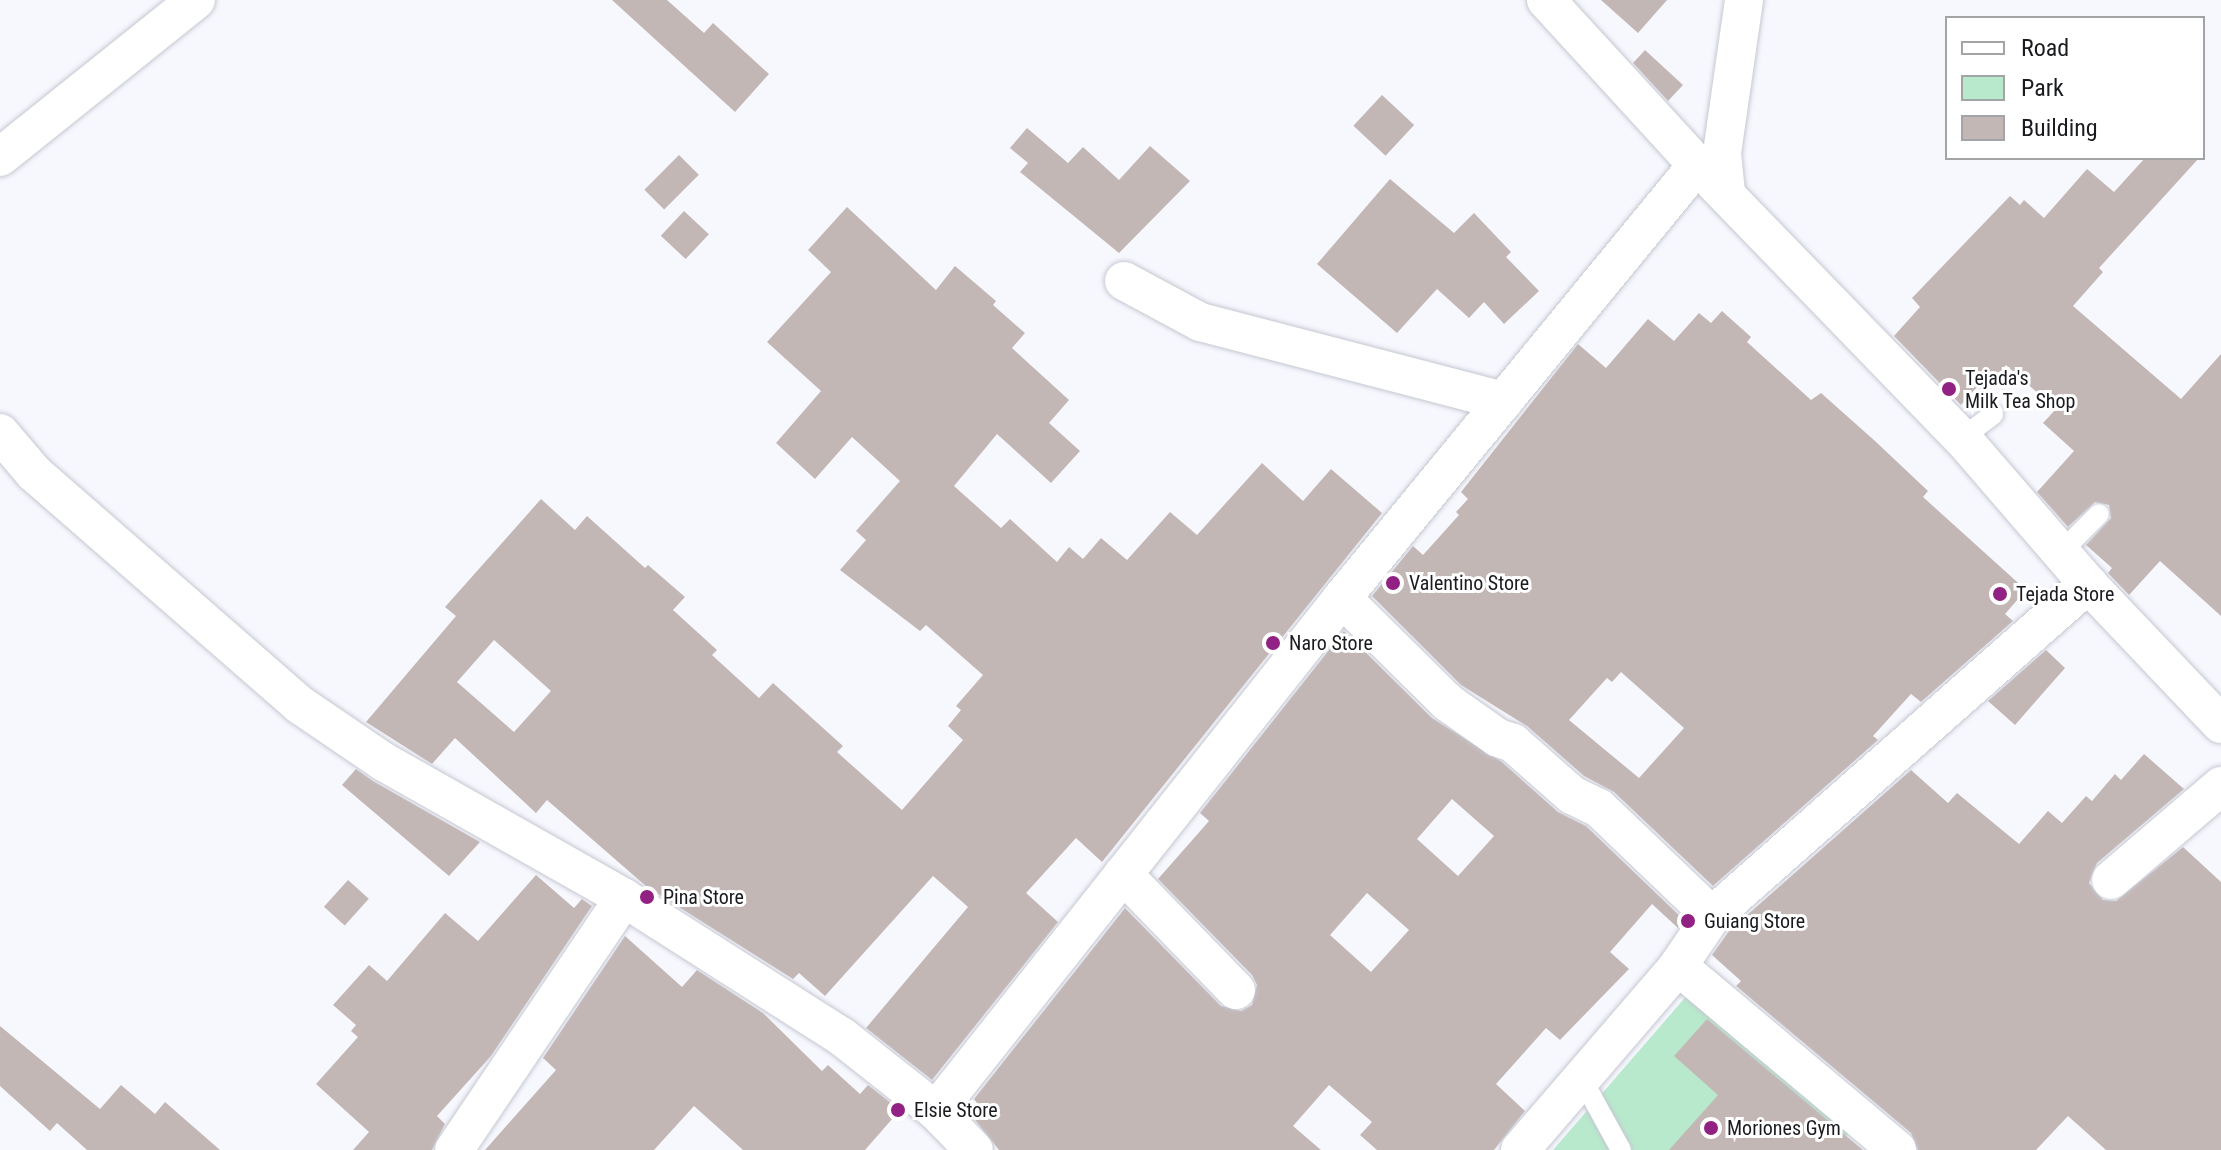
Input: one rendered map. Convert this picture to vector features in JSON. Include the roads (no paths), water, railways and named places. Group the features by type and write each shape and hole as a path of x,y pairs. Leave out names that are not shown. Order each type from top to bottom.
{"street":[{"path":"0,157 196,0"},
{"path":"1546,0 1697,165 1962,438 2088,584 2221,724"},
{"path":"1726,192 1722,153 1744,0"},
{"path":"936,1111 1342,598 1697,165"},
{"path":"1124,281 1200,322 1504,401"},
{"path":"0,433 34,473 300,705 384,762 624,898 841,1036 936,1111 974,1150"},
{"path":"1520,1150 1678,966 1712,916 2088,584"},
{"path":"1342,598 1447,702 1498,738 1513,743 1572,795 1599,808 1712,916"},
{"path":"2111,880 2221,786"},
{"path":"1123,874 1236,990"},
{"path":"454,1150 624,898"},
{"path":"1678,966 1897,1150"}],"lane":[{"path":"1962,438 1993,415"},
{"path":"2060,553 2099,514"},
{"path":"1582,1079 1621,1150"}],"place":[{"name":"Tejada's Milk Tea Shop","path":"1949,389"},
{"name":"Valentino Store","path":"1393,583"},
{"name":"Tejada Store","path":"2000,594"},
{"name":"Naro Store","path":"1273,643"},
{"name":"Pina Store","path":"647,897"},
{"name":"Guiang Store","path":"1688,921"},
{"name":"Elsie Store","path":"898,1110"},
{"name":"Moriones Gym","path":"1711,1128"}]}
